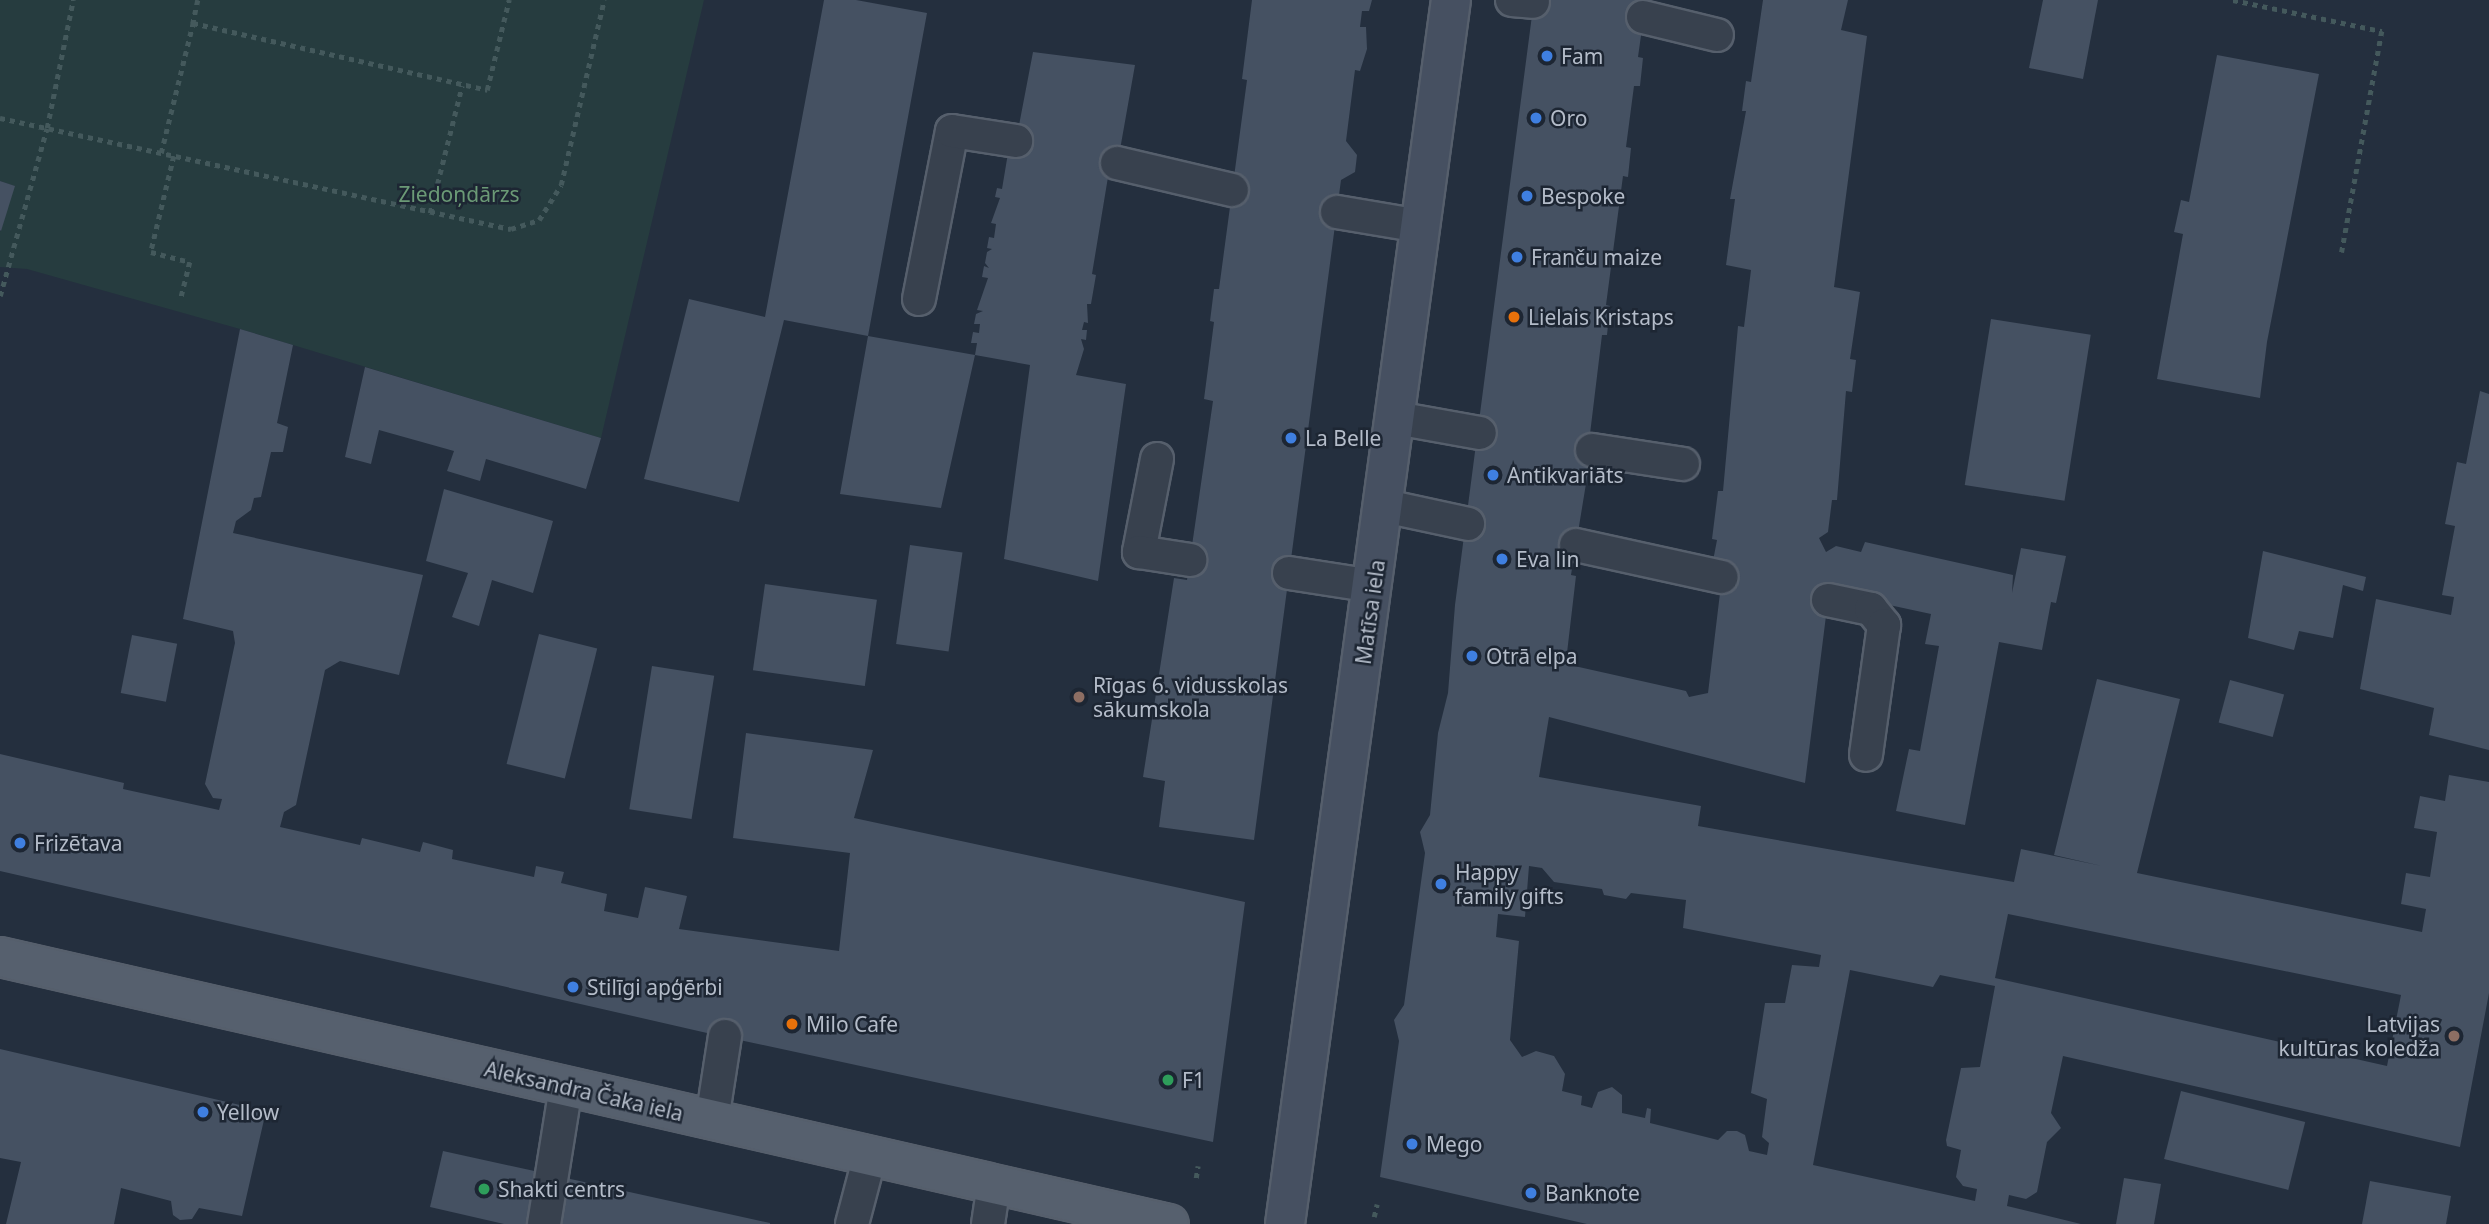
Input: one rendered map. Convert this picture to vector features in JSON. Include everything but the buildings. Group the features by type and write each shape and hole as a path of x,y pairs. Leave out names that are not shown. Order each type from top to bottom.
{"main road":[{"name":"Aleksandra Čaka iela","path":"0,957 1169,1224"}],"street":[{"name":"Matīsa iela","path":"1285,1224 1385,506 1451,0"}],"lane":[{"path":"1643,17 1717,35"},
{"path":"919,299 952,131 1016,141"},
{"path":"1117,163 1232,190"},
{"path":"1337,212 1421,226"},
{"path":"1396,418 1480,433"},
{"path":"1592,450 1683,464"},
{"path":"1157,459 1139,552 1190,560"},
{"path":"1385,506 1468,524"},
{"path":"1576,545 1722,576"},
{"path":"1289,573 1373,586"},
{"path":"1828,600 1871,610 1884,625 1866,755"},
{"path":"712,1120 725,1036"},
{"path":"544,1224 566,1086"},
{"path":"852,1224 870,1156"},
{"path":"988,1224 994,1184"}],"path":[{"path":"0,296 47,128 73,0"},
{"path":"161,153 198,0"},
{"path":"193,23 487,90 509,0"},
{"path":"0,118 511,229 539,220 552,204 561,186 604,0"},
{"path":"2234,0 2382,31 2342,252"},
{"path":"430,213 462,86"},
{"path":"174,156 151,252 190,261 181,297"},
{"path":"1196,1178 1198,1166"},
{"path":"1374,1217 1377,1204"}],"green space":[{"name":"Ziedoņdārzs","path":"0,0 704,0 601,438 240,329 27,269 0,267 0,232 14,186 0,181"}],"place":[{"name":"Fam","path":"1547,56"},
{"name":"Oro","path":"1536,118"},
{"name":"Bespoke","path":"1527,196"},
{"name":"Franču maize","path":"1517,257"},
{"name":"Lielais Kristaps","path":"1514,317"},
{"name":"La Belle","path":"1291,438"},
{"name":"Antikvariāts","path":"1493,475"},
{"name":"Eva lin","path":"1502,559"},
{"name":"Otrā elpa","path":"1472,656"},
{"name":"Rīgas 6. vidusskolas sākumskola","path":"1079,697"},
{"name":"Frizētava","path":"20,843"},
{"name":"Happy family gifts","path":"1441,884"},
{"name":"Stilīgi apģērbi","path":"573,987"},
{"name":"Milo Cafe","path":"792,1024"},
{"name":"Latvijas kultūras koledža","path":"2454,1036"},
{"name":"F1","path":"1168,1080"},
{"name":"Yellow","path":"203,1112"},
{"name":"Mego","path":"1412,1144"},
{"name":"Shakti centrs","path":"484,1189"},
{"name":"Banknote","path":"1531,1193"}]}
